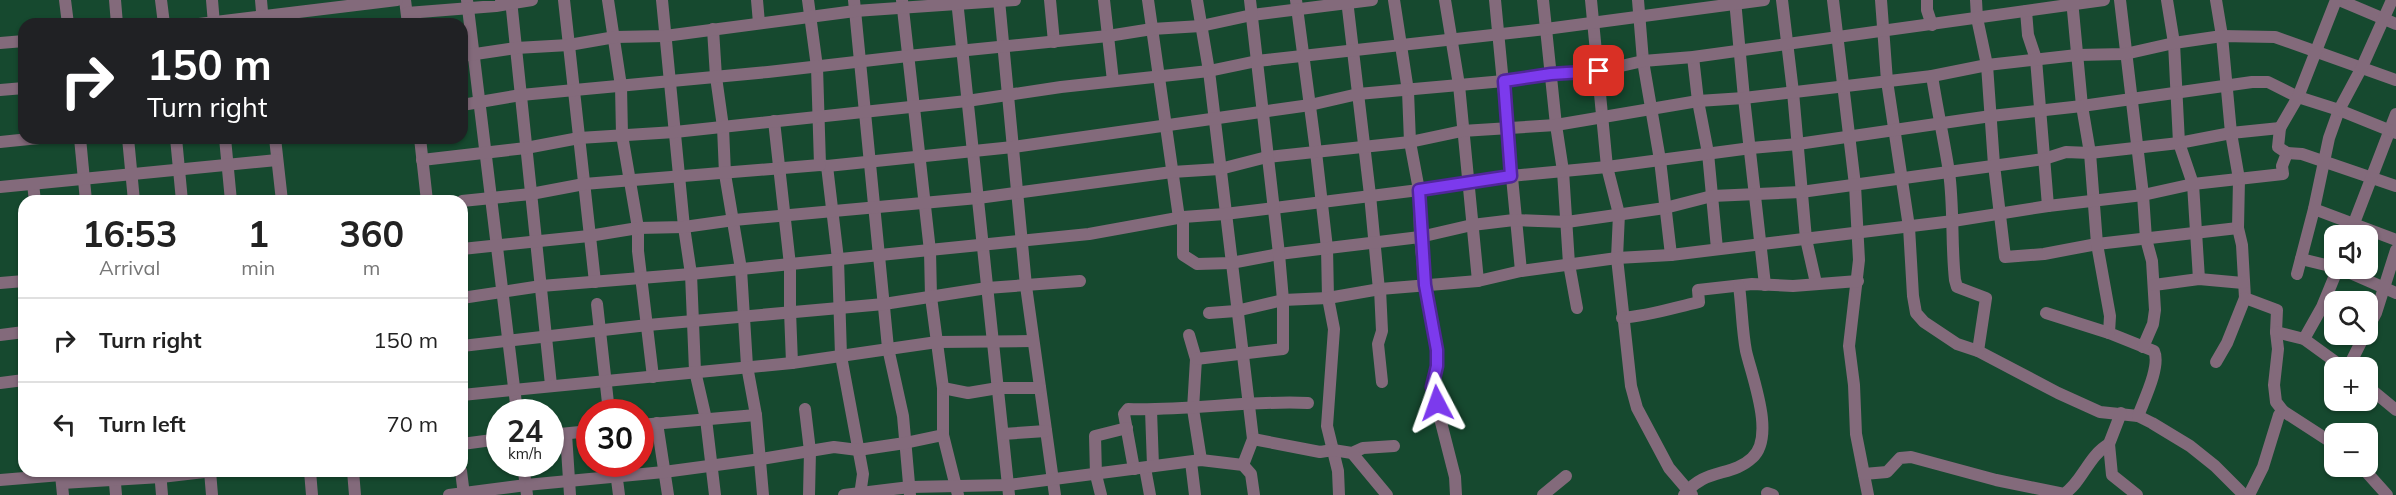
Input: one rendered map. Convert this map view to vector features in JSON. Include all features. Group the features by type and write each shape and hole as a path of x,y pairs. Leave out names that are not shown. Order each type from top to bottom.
{"street":[{"path":"65,0 67,18"},
{"path":"115,0 116,18"},
{"path":"161,0 163,18"},
{"path":"212,0 214,18"},
{"path":"261,0 263,18"},
{"path":"276,18 397,0"},
{"path":"405,0 407,18"},
{"path":"411,18 467,4 532,0"},
{"path":"564,0 595,282"},
{"path":"608,0 621,87 622,135 638,228 653,377"},
{"path":"662,0 684,227 691,274 695,371 706,418 715,495"},
{"path":"758,0 759,23"},
{"path":"808,0 817,67 817,117 823,166 833,212 838,259 841,356 863,474 860,494"},
{"path":"468,55 516,48 569,45 615,37 665,36 810,18 854,6 1015,0"},
{"path":"1050,0 1054,42"},
{"path":"1104,0 1113,81"},
{"path":"1148,0 1172,172 1181,218 1183,255 1197,264 1231,263 1279,254 1375,244 1472,225 1515,220 1567,222 1665,208 1712,196 1801,192 2044,159 2066,152 2090,153 2280,128"},
{"path":"1197,0 1209,71 1253,440 1243,465"},
{"path":"1196,359 1283,349 1283,300 1279,254 1250,0"},
{"path":"468,104 521,94 621,87 1004,48 1152,29 1201,26 1296,5 1372,0"},
{"path":"1394,0 1408,91 1410,141 1419,190 1420,237 1425,285 1437,350 1437,366 1432,387 1455,477 1456,495"},
{"path":"1445,0 1459,85 1478,281"},
{"path":"1495,0 1521,271"},
{"path":"1543,0 1563,171 1569,264 1577,308"},
{"path":"1591,0 1607,167 1619,214 1617,258 1631,386 1638,408 1669,468 1688,494 1702,478 1754,457 1761,445 1759,392 1747,352 1739,286"},
{"path":"1638,0 1643,62 1660,160 1671,255"},
{"path":"422,160 526,148 579,138 675,132 967,101 1113,81 1209,71 1257,62 1546,29 1641,16 1685,5 1764,0"},
{"path":"1782,0 1806,239 1816,283"},
{"path":"1833,0 1855,185 1858,281 1849,346 1854,385 1856,434 1868,495"},
{"path":"1881,0 1887,81 1909,227 1916,313 1924,322 1957,344 1978,351 2100,412 2138,416 2190,446 2215,466 2244,495"},
{"path":"1926,0 1932,25"},
{"path":"1976,0 1977,18 1988,65 1994,165 2005,257 2044,254 2097,244 2238,228"},
{"path":"468,200 531,194 584,184 631,179 778,170 1013,147 1310,105 1358,94 1599,71 1643,62 1932,25 2072,2 2104,0"},
{"path":"2120,0 2138,147 2146,239 2152,261 2154,285 2153,324 2143,347"},
{"path":"2167,0 2174,43 2179,143 2193,184 2199,279"},
{"path":"2216,0 2222,36 2231,133 2239,179 2238,228 2242,245 2245,298 2227,343 2216,362"},
{"path":"2390,21 2337,0 2298,97 2280,128 2278,147 2287,153 2302,154 2396,186"},
{"path":"2297,274 2314,209 2322,161 2339,110 2390,21 2392,0"},
{"path":"511,1 551,385"},
{"path":"999,1 1021,242 1055,495"},
{"path":"1347,2 1380,289 1382,331 1378,344 1382,382"},
{"path":"1736,2 1744,98 1765,285"},
{"path":"2072,2 2082,106 2090,153 2097,244 2110,316 2109,333"},
{"path":"957,3 1009,490"},
{"path":"902,4 930,251 931,297 943,388 943,435 957,491"},
{"path":"1296,5 1327,248 1328,298 1334,329 1327,426 1338,471 1339,495"},
{"path":"854,6 888,348 903,416 910,491"},
{"path":"2026,11 2028,35 2036,59 2048,206"},
{"path":"713,29 716,77 723,127 725,174 741,269 747,366 756,415 763,495"},
{"path":"468,248 590,236 638,228 684,227 785,215 924,205 1172,172 1220,169 1267,157 1410,141 1462,131 1604,118 1698,101 1744,98 1932,76 1988,65 2036,59 2125,54 2174,43 2222,36 2275,37 2396,80"},
{"path":"0,43 18,42"},
{"path":"1693,57 1698,101 1708,153 1717,249"},
{"path":"468,59 478,101 486,152 515,399"},
{"path":"1932,76 1938,124 1948,172 1953,221 1953,265 1957,287 1986,298 1983,330 1978,351"},
{"path":"468,297 541,286 790,265 1089,234 1181,218 1419,190 1511,176 1798,144 1991,116 2131,100 2225,85 2268,82 2298,97 2339,110 2393,132"},
{"path":"0,90 18,88"},
{"path":"2352,225 2393,132 2396,114"},
{"path":"774,121 790,265 792,363"},
{"path":"0,142 18,140"},
{"path":"81,144 85,195"},
{"path":"129,144 134,195"},
{"path":"177,144 181,195"},
{"path":"226,144 230,195"},
{"path":"276,144 281,195"},
{"path":"421,144 426,195"},
{"path":"1209,313 1236,311 1283,300 1328,298 1380,289 1478,281 1521,271 1569,264 1671,255 1909,227 2001,215 2048,206 2143,195 2193,184 2283,174 2282,166 2287,153"},
{"path":"0,187 132,176 277,160"},
{"path":"33,184 34,195"},
{"path":"2314,209 2396,240"},
{"path":"2378,305 2396,250"},
{"path":"2301,259 2324,265"},
{"path":"2154,285 2199,279 2243,283"},
{"path":"2304,339 2322,307 2333,279"},
{"path":"2362,279 2396,293"},
{"path":"468,345 648,325 884,304 987,288 1080,281"},
{"path":"1622,318 1646,316 1665,309 1699,302 1698,290 1858,281"},
{"path":"0,283 18,282"},
{"path":"2245,298 2277,310 2276,402 2283,411 2324,438"},
{"path":"597,304 608,399"},
{"path":"2046,313 2109,333 2154,351 2157,356 2155,370 2138,416"},
{"path":"2276,332 2304,339 2330,357"},
{"path":"0,335 18,333"},
{"path":"1189,336 1196,359 1193,409 1195,495"},
{"path":"468,394 792,363 937,342 993,344 1034,341"},
{"path":"0,383 18,381"},
{"path":"943,388 968,393 998,388 1040,388"},
{"path":"2378,395 2396,410"},
{"path":"1150,495 1144,468 1127,428 1126,411 1193,409 1278,401 1308,403"},
{"path":"805,409 810,451 809,495"},
{"path":"1144,468 1150,410"},
{"path":"2250,495 2263,467 2279,415 2283,411"},
{"path":"2121,413 2109,444 2112,475 2137,495"},
{"path":"654,423 756,415"},
{"path":"657,423 668,495"},
{"path":"1101,495 1096,475 1095,436 1127,428"},
{"path":"1003,434 1046,432"},
{"path":"570,495 566,434 576,433"},
{"path":"654,472 761,459 834,447 858,450 943,435"},
{"path":"1253,440 1320,452 1334,450 1352,453 1363,448 1394,446"},
{"path":"468,443 486,441"},
{"path":"1864,474 1887,472 1900,458 1911,457 1995,480 2064,494 2097,452 2109,444"},
{"path":"1352,453 1387,495"},
{"path":"844,495 910,491 1009,490 1053,479 1196,461 1243,465 1251,474 1254,495"},
{"path":"1543,495 1566,476"},
{"path":"0,480 61,481 96,477"},
{"path":"114,477 116,495"},
{"path":"160,477 162,495"},
{"path":"211,477 212,495"},
{"path":"310,477 312,495"},
{"path":"353,477 355,495"},
{"path":"462,477 464,494"},
{"path":"449,495 526,490 584,477"},
{"path":"617,477 619,495"},
{"path":"2371,477 2387,495"}],"route":[{"path":"1437,403 1432,387 1437,366 1437,350 1425,285 1420,237 1419,190 1511,176 1504,81 1551,74 1599,71"}]}
